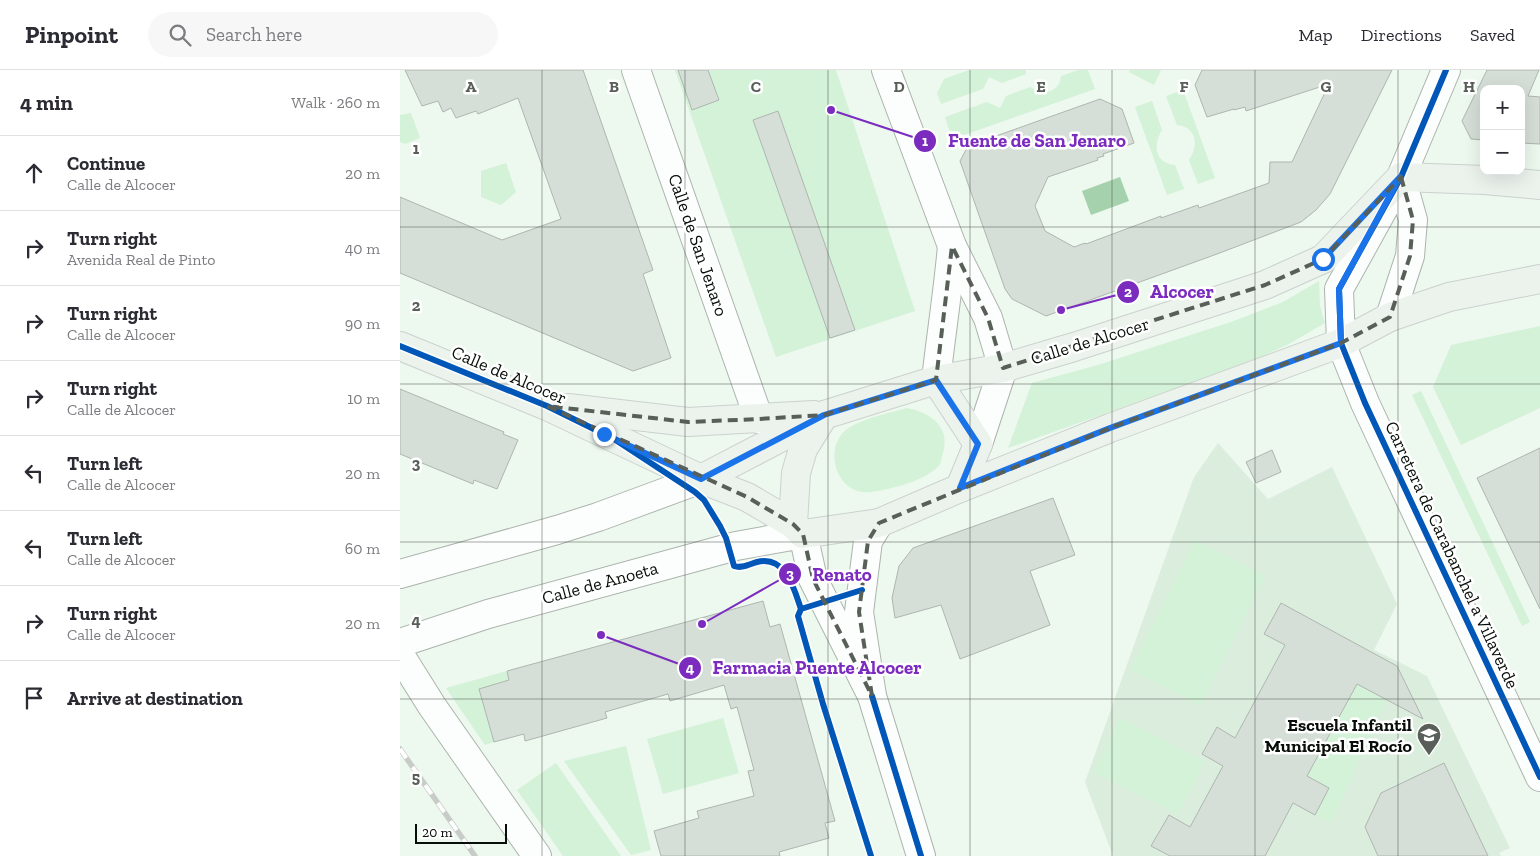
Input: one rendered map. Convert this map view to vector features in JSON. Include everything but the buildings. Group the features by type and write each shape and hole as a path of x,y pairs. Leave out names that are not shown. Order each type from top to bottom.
{"main road":[{"name":"Calle de Alcocer","path":"701,479 824,415 936,380 1003,368 1264,285 1323,259 1400,177"},
{"path":"1400,177 1485,180 1540,185"},
{"path":"824,415 803,450 796,474 798,529 879,523 960,488 1110,428 1341,343 1390,317 1449,297 1540,279"},
{"name":"Calle de Alcocer","path":"400,346 547,406 701,479 747,497 798,529"},
{"path":"936,380 978,444 960,488"},
{"name":"Calle de Alcocer","path":"547,406 688,422 824,415"}],"street":[{"name":"Calle de San Jenaro","path":"636,70 759,419"},
{"path":"886,70 952,246 988,318 1003,368 978,444"},
{"name":"Carretera de Carabanchel a Villaverde","path":"1446,70 1400,177 1339,289 1341,343 1365,403 1540,777"},
{"path":"1390,317 1410,256 1413,220 1400,177"},
{"path":"936,380 946,310 952,246"},
{"path":"400,574 557,530 701,479"},
{"path":"879,523 868,541 859,612 872,696 921,856"},
{"path":"798,529 813,579 872,696"},
{"name":"Calle de Anoeta","path":"400,643 488,614 798,529"},
{"path":"400,655 432,706 537,856"}],"highlighted area":[{"path":"1401,177 1413,220 1410,256 1390,317 1341,343 1110,428 879,523 868,541 859,612 872,696 813,579 803,534 793,524 747,497 547,406 688,422 824,415 936,380 952,246 988,318 1003,368 1265,285 1323,259"}],"shaded area":[{"path":"675,70 836,70 915,311 776,357"},
{"path":"969,70 1026,70 1026,74 1002,83 989,77 983,89 941,104 937,93 944,79"},
{"path":"1078,70 1088,70 1095,89 964,135 949,130 945,117 987,102 1000,108 1006,96 1030,87 1045,92 1053,90 1060,82 1061,76"},
{"path":"1130,70 1161,70 1154,85 1129,72"},
{"path":"1183,90 1215,178 1198,184 1189,160 1194,149 1194,138 1189,129 1177,125 1166,96"},
{"path":"1152,101 1162,130 1157,141 1157,152 1163,161 1175,165 1184,189 1167,195 1135,107"},
{"path":"411,113 420,138 405,144 400,142 400,115"},
{"path":"506,163 516,192 501,205 481,197 481,171"},
{"path":"1120,177 1129,201 1091,215 1082,191"},
{"path":"1319,281 1320,306 1325,323 1289,344 1245,364 1008,448 1032,383 1098,365 1231,322 1283,302"},
{"path":"1540,326 1540,408 1461,445 1433,387 1451,345"},
{"path":"1421,391 1530,622 1522,626 1412,395"},
{"path":"907,408 931,417 941,428 945,444 940,464 927,475 887,489 870,492 859,491 849,487 837,470 835,449 839,439 852,426"},
{"path":"1218,443 1268,499 1332,467 1397,604 1374,650 1427,676 1510,848 1499,853 1501,856 1113,856 1085,782 1194,477"},
{"path":"1195,540 1265,576 1200,705 1130,670"},
{"path":"507,671 509,680 479,689 494,742 485,745 446,688"},
{"path":"1357,684 1377,695 1388,695 1331,823 1315,815 1329,788 1307,776"},
{"path":"723,718 739,773 663,794 647,739"},
{"path":"1120,718 1205,761 1178,814 1093,772"},
{"path":"626,746 651,850 631,855 564,761"},
{"path":"556,763 621,856 563,856 517,790"}],"railway":[{"path":"400,749 475,856"}],"cycle path":[{"path":"1446,70 1401,177 1339,289 1341,343 1365,403 1540,777"},
{"path":"400,346 547,406 604,434"},
{"path":"611,437 695,492 704,500 726,538 734,566 743,567 767,561 782,569 792,583 801,609"},
{"path":"862,590 801,609 798,616 823,704 871,856"},
{"path":"872,696 921,856"}],"place":[{"name":"Fuente de San Jenaro","path":"831,110"},
{"name":"Alcocer","path":"1061,310"},
{"name":"Renato","path":"702,624"},
{"name":"Farmacia Puente Alcocer","path":"601,635"},
{"name":"Escuela Infantil Municipal El Rocío","path":"1429,756"}],"route":[{"path":"604,434 701,479 824,415 936,380 978,444 960,488 1110,428 1341,343 1339,289 1400,177 1323,259"}]}
